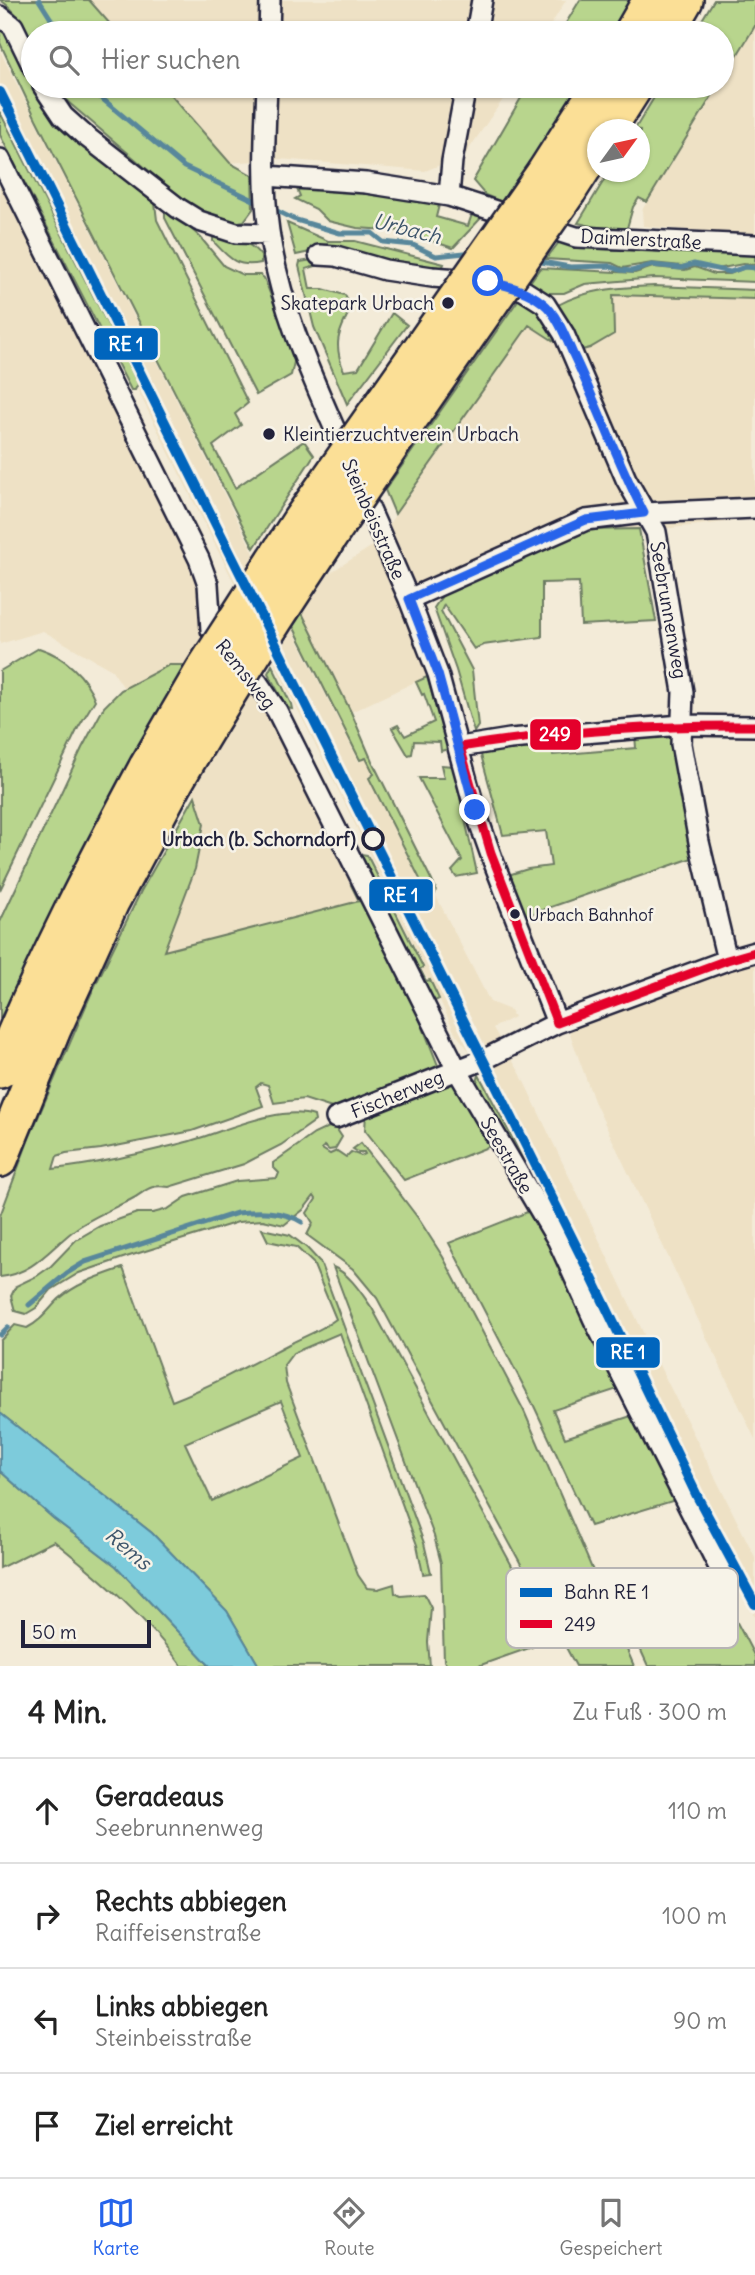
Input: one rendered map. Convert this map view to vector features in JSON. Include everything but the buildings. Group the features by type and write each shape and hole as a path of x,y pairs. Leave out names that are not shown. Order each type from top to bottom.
{"highway":[{"path":"639,21 651,0"},
{"path":"673,21 685,0"},
{"path":"0,1070 26,1004 68,918 161,774 231,686 557,181 595,98"},
{"path":"614,119 627,98"},
{"path":"557,181 587,154"},
{"path":"0,1159 53,1029 105,915 161,774"}],"street":[{"path":"269,21 270,0"},
{"path":"478,21 482,0"},
{"path":"0,16 13,26 21,42"},
{"path":"51,98 73,125 178,208 199,221 236,233 269,229"},
{"name":"Steinbeisstraße","path":"267,98 266,182 269,229 288,310 311,374 409,599 438,674 475,810 498,876 557,1023"},
{"path":"266,182 366,183 449,196 452,161 464,98"},
{"name":"Remsweg","path":"3,170 200,559 208,584 211,630 258,683 276,711 457,1070"},
{"name":"Daimlerstraße","path":"449,196 576,237 755,245"},
{"name":"Seebrunnenweg","path":"319,255 336,256 385,270 488,281 523,290 545,304 570,346 626,479 656,532 683,692 681,744 699,842 727,960"},
{"path":"409,599 586,520 644,513 755,508"},
{"path":"460,747 510,738 682,725 755,726"},
{"name":"Fischerweg","path":"336,1118 457,1070 557,1023 755,952"},
{"name":"Seestraße","path":"457,1070 558,1241 594,1320 718,1568"}],"shaded area":[{"path":"89,0 566,0 553,21 107,21"},
{"path":"755,26 755,236 643,226 642,210 711,98 734,98 734,60"},
{"path":"0,51 21,93 21,98 24,98 359,762 366,759 374,774 368,778 428,897 435,894 490,1002 510,1010 514,1017 493,1028 520,1073 650,1347 755,1557 755,1617 738,1583 738,1568 730,1568 471,1053 455,1033 430,979 428,980 421,968 424,966 345,804 138,391 143,388 0,107"},
{"path":"173,98 504,98 465,155 425,171 280,159 230,163"},
{"path":"0,177 359,901 163,952 195,869 204,824 195,796 112,670 43,631 0,644"},
{"path":"612,295 755,299 755,519 671,528 587,530 409,609 430,675 351,712 302,613 328,574 374,545 529,325 566,349"},
{"path":"755,959 755,1439 594,1101 569,1031 731,966"}],"green space":[{"path":"0,0 89,0 107,21 21,21"},
{"path":"580,0 632,0 620,21 567,21"},
{"path":"714,0 755,0 755,26 734,60 734,21 701,21"},
{"path":"0,22 21,63 21,87 0,43"},
{"path":"26,98 46,98 154,195 157,220 248,403 235,414 241,425 213,446 235,488 304,441 314,455 254,548"},
{"path":"66,98 173,98 230,163 252,175 253,209 244,221 228,224 188,204"},
{"path":"521,98 573,98 502,202 485,195 473,181"},
{"path":"654,98 711,98 647,202 639,198 633,207 627,228 607,229 578,223 603,182 650,182 650,119 641,119"},
{"path":"0,112 138,384 135,390 131,390 0,135"},
{"path":"297,189 352,189 439,205 436,217 468,226 472,214 482,217 453,248 402,231 357,228 328,221 316,209 295,199 300,196"},
{"path":"172,211 201,238 224,266 243,275 260,275 264,278 295,358 291,375 256,395 165,218 165,213"},
{"path":"287,223 328,241 355,241 444,264 440,273 329,248 296,255"},
{"path":"213,236 246,243 261,256 261,263 239,263 213,241"},
{"path":"560,241 600,249 755,255 755,265 743,264 717,269 695,263 682,266 652,263 622,268 612,263 546,259"},
{"path":"319,259 319,265 306,269 310,289 323,289 345,295 351,308 338,339 344,371 358,369 392,313 407,325 347,404 314,327 299,266 300,262"},
{"path":"653,267 685,270 695,267 714,274 730,274 745,268 755,269 755,282 654,278 585,284 564,293 546,293 528,285 540,268 635,273"},
{"path":"654,286 755,290 755,299 613,295 614,334 590,348 578,351 558,315 558,305 581,295"},
{"path":"521,296 535,303 566,349 529,325 395,514 385,490"},
{"path":"639,529 656,621 581,625 579,582 542,583 542,637 483,645 474,649 444,605 441,611 472,670 478,726 474,732 434,608 444,593 587,530"},
{"path":"302,613 436,889 435,894 428,895 369,778 374,774 366,758 360,760 293,626"},
{"path":"39,648 57,656 73,668 86,683 95,700 78,728 0,890 0,671"},
{"path":"169,665 188,665 127,765 63,888 0,1019 0,922 82,748 104,707 121,690"},
{"path":"272,665 292,709 287,708 268,673"},
{"path":"427,677 448,749 441,751 440,742 414,741 412,754 408,755 392,728 398,725 405,736 434,722 424,694 422,695 416,682"},
{"path":"670,734 695,857 525,916 508,875 551,866 546,831 503,835 481,755 487,748 551,742 553,755 636,748 635,735"},
{"path":"441,765 453,766 477,873 456,877 452,871 462,860 419,778 444,778"},
{"path":"195,796 204,824 195,869 164,951 359,901 351,885 358,882 411,997 443,1078 452,1075 493,1145 404,1180 365,1130 366,1113 335,1109 304,1099 274,1103 268,1085 261,1083 256,1087 263,1106 192,1131 66,1153 57,1156 53,1169 163,1148 265,1117 299,1113 314,1116 315,1121 281,1145 244,1164 169,1187 156,1186 148,1189 77,1228 23,1271 0,1277 0,1216 30,1136 91,994 141,891"},
{"path":"361,854 367,855 423,967 420,969 426,981 430,980 439,999 433,1002 360,859"},
{"path":"479,1075 562,1232 476,1085"},
{"path":"329,1127 336,1128 342,1137 335,1149 329,1150 324,1146 322,1149 330,1154 337,1151 346,1157 351,1152 361,1156 364,1152 353,1149 361,1143 418,1218 443,1257 524,1411 592,1568 523,1568 377,1298 353,1269 307,1235 313,1223 307,1213 316,1199 314,1196 303,1210 284,1225 263,1220 238,1222 123,1258 79,1273 51,1290 36,1308 26,1314 15,1311 11,1296 16,1286 51,1266 76,1240 100,1226 137,1213 168,1209 186,1197 237,1181 277,1178 279,1173 273,1163 314,1134"},
{"path":"530,1211 554,1249 624,1387 553,1410 565,1438 637,1414 679,1499 590,1526 534,1406 449,1243"},
{"path":"262,1229 290,1235 320,1262 424,1543 431,1573 423,1574 417,1545 340,1333 293,1353 284,1365 286,1383 358,1575 367,1588 378,1589 394,1584 395,1593 401,1596 424,1594 431,1608 428,1642 430,1666 259,1666 227,1611 152,1533 0,1413 0,1341 15,1325 27,1328 36,1322 73,1289 89,1280 123,1268 172,1401 232,1374 336,1319 313,1263 296,1247 268,1241","holes":["281,1401 303,1458 212,1501 185,1443"]},
{"path":"333,1267 350,1279 372,1308 513,1568 506,1568 506,1648 529,1648 478,1666 448,1666 444,1661 441,1563 434,1536"},
{"path":"0,1471 53,1518 116,1566 210,1666 182,1666 138,1615 106,1584 54,1541 0,1568"},
{"path":"738,1624 755,1657 755,1666 648,1666 640,1648 738,1648"},
{"path":"566,1648 626,1648 634,1666 576,1666"}],"water":[{"name":"Rems","path":"0,1413 152,1533 227,1611 259,1666 210,1666 116,1566 53,1518 0,1471"}],"waterway":[{"name":"Urbach","path":"39,0 52,21"},
{"name":"Urbach","path":"101,98 184,167 262,204"},
{"name":"Urbach","path":"271,208 293,219 340,233 372,233 383,242 413,245 436,256 474,252"},
{"name":"Urbach","path":"536,261 570,267 609,266 632,271 652,265 681,268 694,264 730,272 745,267 755,268"},
{"path":"29,1305 67,1273 85,1262 237,1213 278,1213 302,1222"},
{"path":"0,1335 8,1327"}],"transit line":[{"path":"0,92 592,1278 698,1498 736,1568"},
{"name":"249","path":"755,726 607,730 460,747 491,853 557,1023 755,952"},
{"path":"738,1572 755,1604"}],"place":[{"name":"Skatepark Urbach","path":"448,303"},
{"name":"Kleintierzuchtverein Urbach","path":"269,434"},
{"name":"Urbach (b. Schorndorf)","path":"373,839"},
{"name":"Urbach Bahnhof","path":"515,914"}],"route":[{"path":"475,810 438,674 409,599 586,520 644,513 626,479 564,334 545,304 523,290 488,281"}]}
